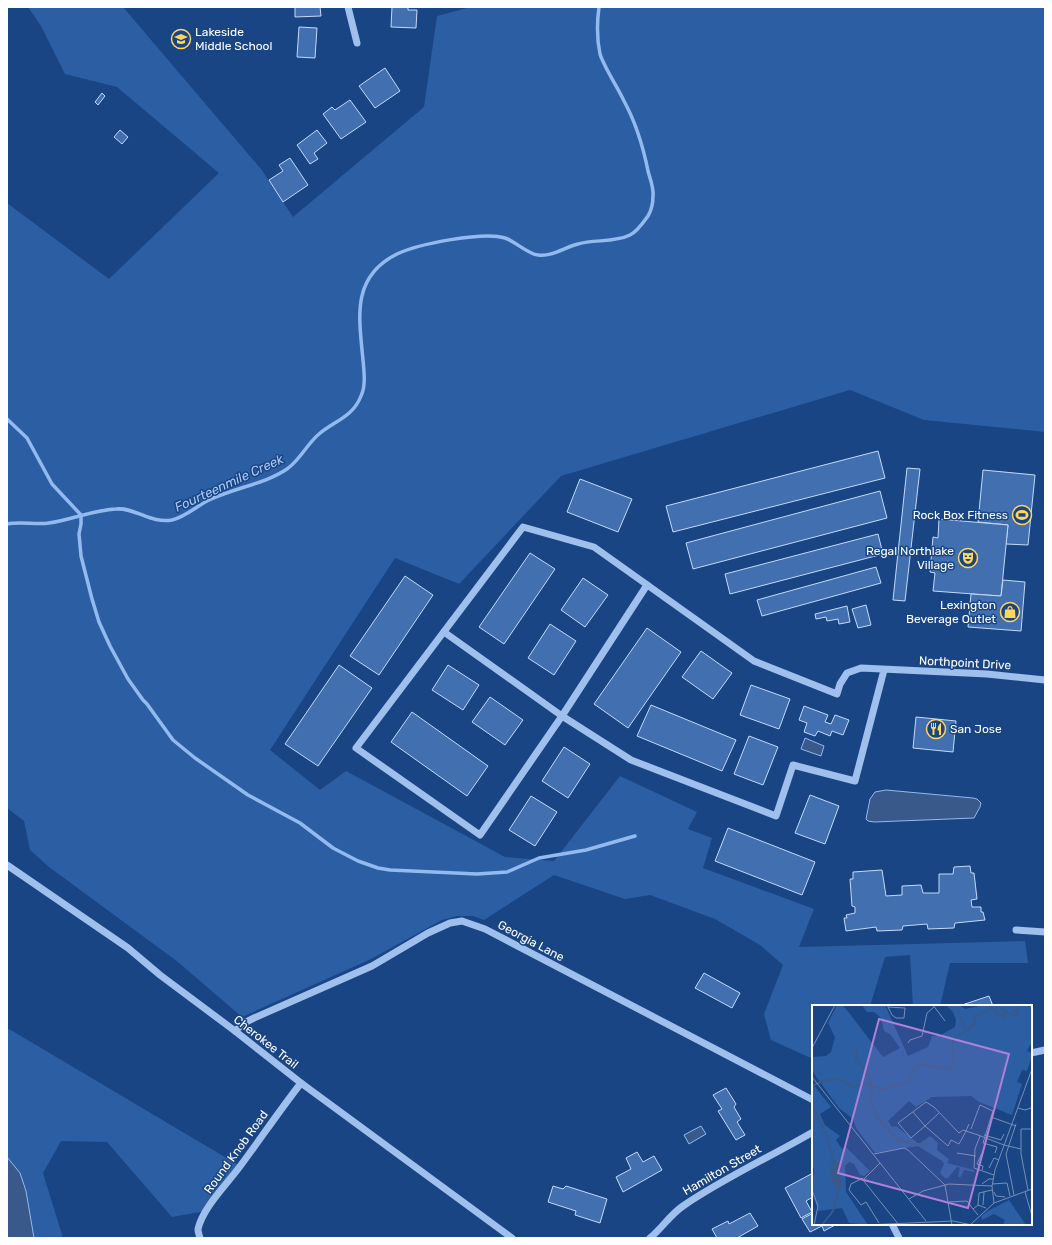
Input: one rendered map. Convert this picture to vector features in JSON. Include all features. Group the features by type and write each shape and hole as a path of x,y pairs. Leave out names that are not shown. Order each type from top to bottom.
{"street":[{"path":"348,7 357,43"},
{"path":"523,527 594,547 647,585 562,716 480,835 356,748 523,527"},
{"name":"Northpoint Drive","path":"647,585 754,661 837,694 840,684 847,673 861,668 987,674 1045,680"},
{"path":"444,632 562,716 631,760 776,816 793,765 855,782 884,670"},
{"name":"Cherokee Trail","path":"7,865 128,948 160,975 301,1083 512,1238"},
{"name":"Georgia Lane","path":"235,1031 244,1023 254,1018 372,966 428,933 450,923 462,921 485,929 812,1099"},
{"path":"1016,930 1045,932"},
{"path":"1032,1053 1045,1050"},
{"name":"Round Knob Road","path":"200,1238 198,1230 206,1211 301,1083"},
{"name":"Hamilton Street","path":"650,1238 658,1232 674,1213 682,1207 707,1191 812,1133"},
{"path":"892,1225 899,1238"}],"shaded area":[{"path":"28,7 123,7 261,169 293,217 424,107 437,16 471,7 1045,7 1045,432 924,420 850,390 561,476 459,584 395,558 270,750 320,790 346,771 505,857 554,861 620,776 697,812 688,829 712,838 703,868 814,909 799,947 1025,941 1028,963 950,963 940,1005 913,1005 910,955 885,957 870,1005 812,1005 812,1059 771,1040 764,1014 783,965 760,945 715,919 650,895 625,899 554,875 484,920 473,916 457,916 442,920 371,959 242,1017 178,962 49,867 30,850 24,821 7,808 7,203 109,279 219,173 117,87 65,74 41,26"},
{"path":"805,738 824,746 821,756 801,749"},
{"path":"886,790 973,798 977,799 981,803 974,818 868,821 866,819 870,799 875,792"},
{"path":"9,1029 240,1166 206,1211 172,1217 107,1142 61,1141 43,1173 63,1238 7,1238 7,1031"},
{"path":"701,1126 706,1134 689,1144 684,1135"},
{"path":"7,1157 20,1173 26,1191 34,1238 7,1238"}],"building":[{"path":"295,7 320,7 321,16 295,17"},
{"path":"392,7 408,7 408,10 417,10 416,28 391,27"},
{"path":"299,27 317,28 315,58 297,57"},
{"path":"385,68 400,91 375,108 359,86"},
{"path":"102,93 105,96 98,105 95,102"},
{"path":"350,100 366,122 341,139 323,114 332,107 335,110"},
{"path":"120,130 128,137 122,144 114,137"},
{"path":"317,130 327,143 314,153 318,159 310,164 297,145"},
{"path":"290,158 308,185 283,202 269,180 283,171 279,165"},
{"path":"878,451 885,478 673,532 666,506"},
{"path":"907,468 920,469 905,601 893,600"},
{"path":"983,470 1035,475 1028,545 1006,544 1008,525 978,522"},
{"path":"580,479 632,499 618,532 567,512"},
{"path":"880,491 887,518 693,569 686,543"},
{"name":"Regal Northlake Village","path":"939,519 1008,525 1001,596 933,591 935,573 930,572 933,537 938,538"},
{"path":"878,534 883,554 730,594 725,574"},
{"path":"530,553 555,569 504,644 479,627"},
{"path":"876,567 881,583 762,616 757,600"},
{"path":"405,576 433,595 379,675 350,656"},
{"path":"583,578 608,595 585,627 561,610"},
{"path":"1003,580 1025,582 1021,631 968,627 971,594 1001,596"},
{"path":"866,605 871,625 858,628 852,609"},
{"path":"847,606 850,622 839,624 838,619 827,621 826,617 816,619 815,614"},
{"path":"550,624 576,641 554,675 528,658"},
{"path":"647,628 681,652 628,728 594,704"},
{"path":"701,651 732,673 713,699 682,677"},
{"path":"339,665 372,688 318,766 285,744"},
{"path":"448,665 479,685 463,710 432,690"},
{"path":"751,685 790,699 779,729 740,715"},
{"path":"490,697 523,720 505,745 472,722"},
{"path":"651,705 736,740 722,771 637,736"},
{"path":"804,706 828,715 825,722 831,724 835,715 849,720 843,735 832,731 830,736 818,731 815,736 804,732 807,723 799,720"},
{"path":"412,712 488,766 467,796 391,742"},
{"path":"916,717 956,721 953,752 913,748"},
{"path":"749,736 778,747 763,785 734,774"},
{"path":"564,747 590,764 568,798 542,781"},
{"path":"810,795 839,806 825,844 795,833"},
{"path":"531,796 557,812 535,846 509,830"},
{"path":"728,828 815,862 802,895 715,861"},
{"path":"970,866 971,873 974,873 977,899 971,900 972,907 981,907 981,912 983,912 985,920 955,923 954,928 928,929 927,924 903,926 902,930 877,931 876,927 846,931 844,918 847,918 846,915 855,913 855,907 852,906 850,879 853,879 853,872 882,870 886,896 902,895 902,886 921,885 923,893 939,893 939,874 953,874 954,867"},
{"path":"704,973 740,993 732,1008 695,988"},
{"path":"989,996 993,1005 962,1005"},
{"path":"726,1088 736,1104 734,1107 741,1119 737,1122 745,1135 736,1140 718,1111 722,1109 713,1095"},
{"path":"637,1152 643,1162 654,1156 662,1170 623,1192 616,1177 631,1169 626,1158"},
{"path":"812,1174 812,1198 806,1201 812,1212 801,1218 785,1188"},
{"path":"553,1186 563,1189 566,1186 607,1199 600,1223 575,1215 576,1211 548,1202"},
{"path":"750,1213 758,1226 737,1238 717,1238 712,1229 728,1221 729,1224"},
{"path":"812,1214 812,1225 835,1225 824,1231 822,1226 810,1232 802,1219"}],"waterway":[{"name":"Fourteenmile Creek","path":"7,524 49,523 99,511 116,509 130,510 157,520 172,520 177,519 209,500 259,482 287,469 296,461 319,434 343,418 358,403 363,392 364,383 360,329 361,300 365,286 372,274 382,263 397,254 420,246 467,237 495,236 505,238 534,254 548,255 573,245 617,239 635,232 649,214 653,201 653,190 636,126 600,54 598,43 599,7"},
{"path":"7,419 27,438 52,484 81,515 79,534 81,556 92,599 99,622 128,679 173,740 195,758 248,795 300,823 333,848 358,861 378,868 390,870 477,874 507,872 539,858 586,850 635,836"}],"place":[{"name":"Lakeside Middle School","path":"181,39"},
{"name":"Rock Box Fitness","path":"1022,515"},
{"name":"Regal Northlake Village","path":"968,558"},
{"name":"Lexington Beverage Outlet","path":"1010,612"},
{"name":"San Jose","path":"936,729"}]}
